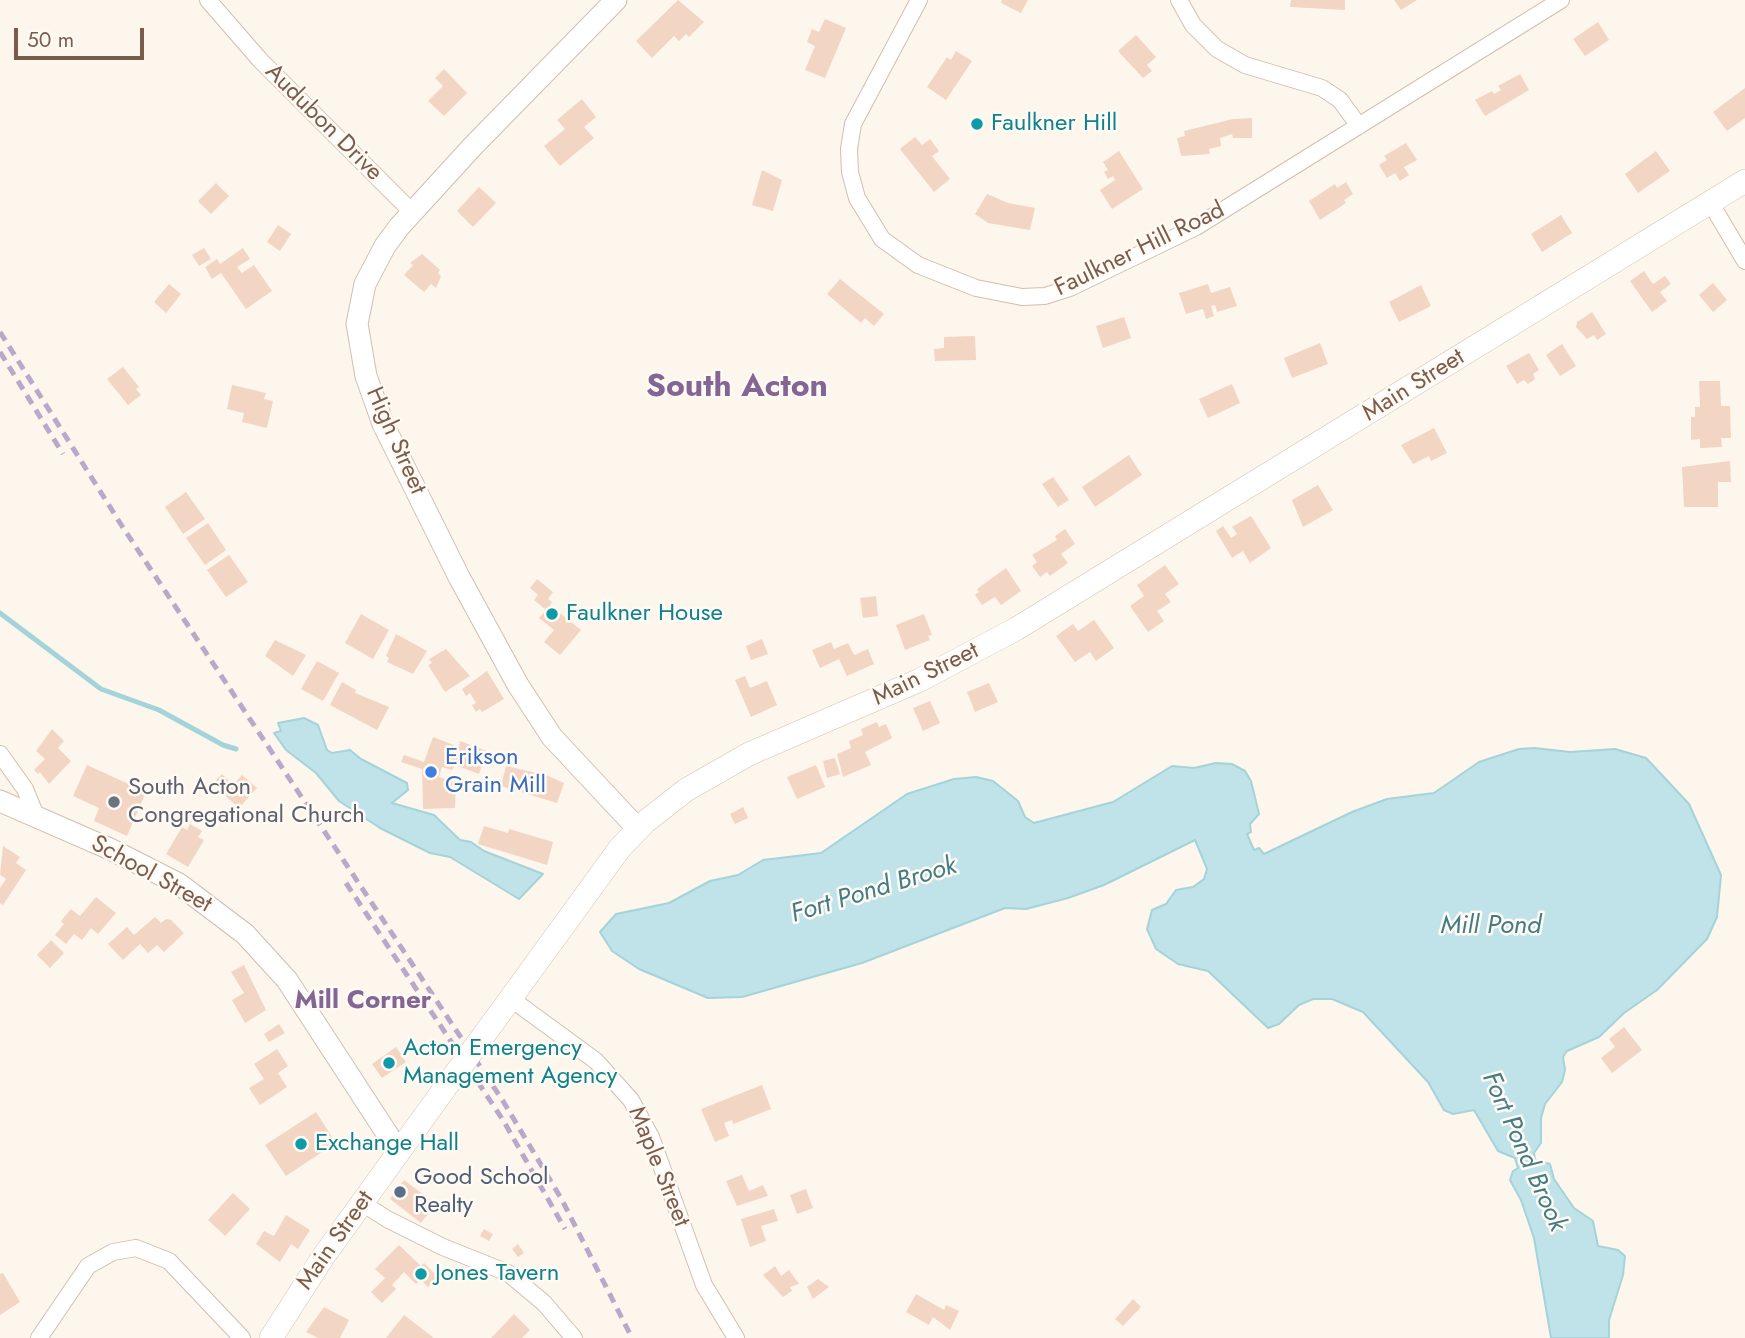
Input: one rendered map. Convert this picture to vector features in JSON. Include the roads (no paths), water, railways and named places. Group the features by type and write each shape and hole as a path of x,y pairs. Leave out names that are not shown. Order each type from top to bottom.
{"main road":[{"name":"Main Street","path":"271,1338 307,1279 613,857 638,829 677,797 729,764 912,684 1016,629 1745,181"}],"street":[{"name":"Audubon Drive","path":"208,0 260,60 412,212"},
{"name":"High Street","path":"616,0 412,212 384,246 359,302 357,324 360,351 373,400 455,570 523,694 552,737 638,829"},
{"name":"Faulkner Hill Road","path":"919,0 853,124 849,149 850,172 857,198 882,239 918,265 976,288 1022,297 1045,296 1070,288 1196,227 1560,0"},
{"path":"1179,0 1193,25 1217,48 1245,65 1322,88 1340,100 1359,126"},
{"path":"1710,202 1745,261"},
{"path":"0,754 24,789 36,816"},
{"name":"School Street","path":"0,801 179,884 246,934 287,980 399,1152"},
{"name":"Maple Street","path":"510,998 596,1061 631,1100 651,1136 704,1285 736,1338"},
{"path":"362,1203 406,1229 512,1275 544,1303 573,1338"},
{"path":"39,1338 88,1266 113,1252 136,1248 169,1261 242,1338"}],"water":[{"path":"304,718 318,725 327,750 332,753 350,750 361,759 407,783 408,790 392,803 434,815 460,840 471,842 484,851 543,874 519,899 450,857 430,853 380,828 339,801 316,773 286,750 274,733 281,731 278,723"},
{"name":"Mill Pond","path":"1519,749 1570,752 1615,749 1646,758 1689,804 1721,875 1717,917 1707,939 1657,990 1624,1013 1599,1037 1567,1051 1563,1057 1565,1070 1562,1082 1545,1104 1541,1118 1541,1143 1534,1153 1535,1160 1550,1164 1554,1179 1574,1208 1593,1221 1598,1246 1618,1250 1625,1256 1623,1275 1609,1320 1609,1338 1551,1338 1534,1238 1521,1200 1510,1180 1513,1171 1518,1168 1515,1158 1498,1151 1474,1110 1453,1114 1444,1110 1428,1082 1363,1012 1332,999 1313,999 1299,1005 1279,1024 1268,1028 1208,971 1178,964 1156,949 1147,929 1152,910 1166,904 1176,890 1193,887 1204,879 1207,869 1195,840 1104,885 1068,898 1026,909 1005,908 862,963 742,997 708,998 639,969 612,951 600,932 616,914 669,903 710,881 738,875 763,860 821,853 907,794 954,779 976,777 993,781 1018,801 1025,817 1034,823 1113,802 1172,766 1194,768 1216,763 1232,764 1245,771 1251,781 1259,814 1250,824 1251,832 1247,834 1254,850 1259,848 1264,854 1352,812 1387,799 1434,793 1479,762"}],"waterway":[{"name":"Fort Pond Brook","path":"0,613 101,689 159,710 223,745 236,749"}],"railway":[{"path":"0,332 122,526 503,1101 562,1200 632,1338"},
{"path":"0,352 63,454"},
{"path":"346,883 503,1120 565,1229"}],"place":[{"name":"Faulkner Hill","path":"977,124"},
{"name":"Faulkner House","path":"552,614"},
{"name":"Erikson Grain Mill","path":"431,772"},
{"name":"South Acton Congregational Church","path":"114,802"},
{"name":"Acton Emergency Management Agency","path":"389,1063"},
{"name":"Exchange Hall","path":"301,1144"},
{"name":"Good School Realty","path":"400,1192"},
{"name":"Jones Tavern","path":"421,1274"}],"district":[{"name":"South Acton","path":"737,388"},
{"name":"Mill Corner","path":"363,1002"}]}
